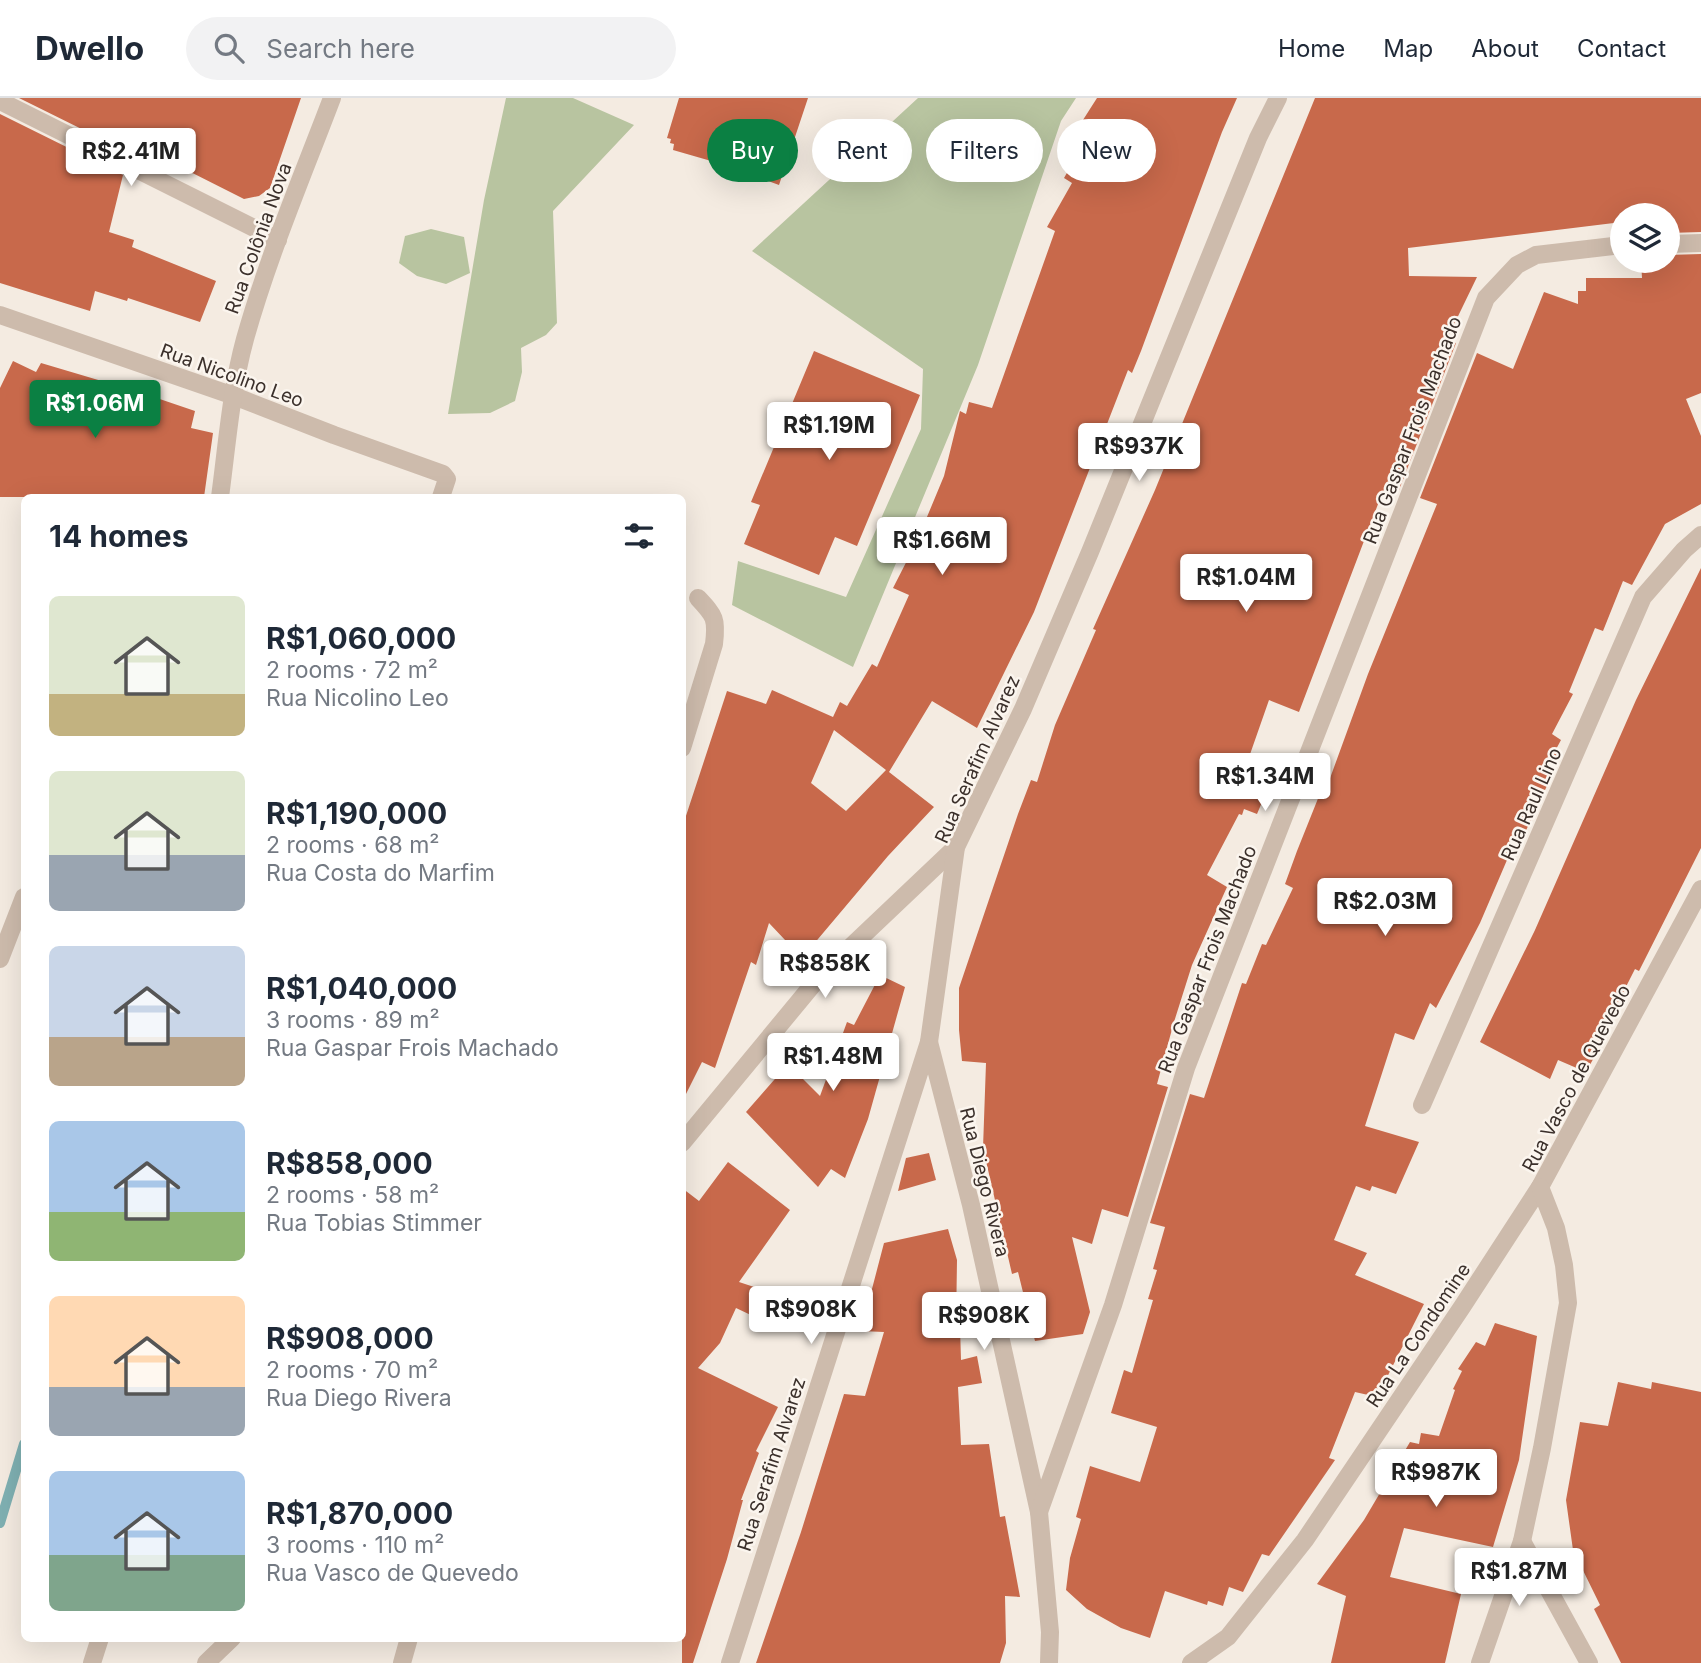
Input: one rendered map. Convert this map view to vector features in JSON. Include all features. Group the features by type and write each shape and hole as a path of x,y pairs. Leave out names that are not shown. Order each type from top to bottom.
{"street":[{"name":"Rua Colônia Nova","path":"220,494 245,340 278,240 332,98"},
{"name":"Rua Serafim Alvarez","path":"730,1663 929,1042 956,847 1023,709 1090,552 1258,138 1278,98"},
{"path":"0,101 278,240"},
{"path":"1680,244 1701,243"},
{"name":"Rua Gaspar Frois Machado","path":"1040,1512 1113,1306 1186,1068 1486,299 1517,265 1536,255 1610,246"},
{"name":"Rua Nicolino Leo","path":"0,314 234,396 443,474 447,479 442,494"},
{"name":"Rua Raul Lino","path":"1422,1105 1643,597 1684,550 1701,535"},
{"path":"686,735 714,644 716,627 714,615 698,598"},
{"path":"686,1138 820,975 956,847"},
{"name":"Rua Vasco de Quevedo","path":"1480,1663 1522,1541 1568,1303 1556,1228 1540,1187 1701,889"},
{"path":"0,959 21,905"},
{"name":"Rua Diego Rivera","path":"929,1042 971,1205 1040,1512 1050,1632 1049,1663"},
{"name":"Rua La Condomine","path":"1191,1663 1228,1637 1305,1541 1540,1187"},
{"path":"1522,1541 1589,1663"},
{"path":"92,1663 99,1642"},
{"path":"206,1663 228,1642"},
{"path":"402,1663 408,1642"}],"green space":[{"path":"506,98 573,98 634,125 553,211 557,323 546,335 521,348 522,372 515,401 490,413 448,414 484,200"},
{"path":"918,98 1076,98 1062,119 1057,119 1057,133 1043,174 1043,119 926,119 926,182 1040,182 978,365 853,667 732,605 738,561 846,597 921,429 923,369 752,251 827,182 912,182 912,119 895,119"},
{"path":"431,229 464,237 470,273 446,284 417,276 399,263 405,236"}],"building":[{"path":"19,98 301,98 270,188 259,196 244,199 131,142 128,152"},
{"path":"679,98 808,98 798,128 798,119 707,119 707,160 673,150 674,144 667,138"},
{"path":"1097,98 1237,98 1141,351 1132,373 1128,370 1034,612 977,728 932,701 889,772 934,807 888,856 802,958 769,923 756,965 751,962 715,1068 702,1062 686,1094 686,816 727,691 766,704 772,690 833,717 840,702 847,706 872,664 877,667 909,595 893,588 917,541 944,476 960,411 966,414 969,402 992,408 1055,231 1047,227 1072,183 1156,182 1156,119 1084,119","holes":["834,730 886,770 846,811 811,783"]},
{"path":"1315,98 1701,98 1701,232 1680,233 1680,203 1610,203 1610,223 1408,248 1409,276 1477,277 1447,339 1456,343 1399,490 1388,486 1386,492 1383,491 1299,712 1269,700 1248,760 1271,769 1271,781 1257,814 1244,809 1242,815 1239,814 1207,875 1227,887 1192,965 1174,1022 1157,1084 1168,1087 1128,1217 1102,1209 1092,1244 1072,1237 1090,1312 1083,1334 1035,1341 1018,1272 1012,1274 983,1148 986,1063 962,1061 959,988 1031,780 1037,782 1055,725 1096,630 1093,629 1155,490"},
{"path":"0,114 123,175 109,232 134,240 132,247 216,281 200,322 128,298 127,301 95,291 90,311 0,283"},
{"path":"1701,254 1701,393 1686,399 1701,436 1701,504 1665,524 1632,585 1623,581 1603,631 1595,628 1569,692 1573,694 1552,734 1561,740 1554,753 1561,756 1521,841 1516,839 1480,923 1436,1008 1430,1003 1414,1040 1395,1033 1365,1126 1419,1142 1396,1194 1372,1186 1370,1191 1356,1186 1334,1240 1367,1253 1355,1275 1424,1304 1377,1397 1355,1392 1329,1458 1335,1460 1269,1556 1262,1554 1243,1592 1229,1587 1223,1606 1208,1601 1207,1605 1165,1591 1150,1638 1121,1628 1087,1609 1066,1590 1070,1558 1081,1519 1076,1517 1090,1466 1140,1482 1157,1427 1111,1413 1124,1370 1132,1373 1153,1300 1148,1299 1165,1227 1150,1223 1190,1094 1204,1098 1242,983 1246,984 1262,944 1266,945 1293,888 1285,884 1297,851 1321,791 1325,792 1368,674 1437,504 1420,498 1477,353 1513,369 1544,292 1578,304 1578,291 1586,291 1586,278 1642,278 1642,273 1680,273 1680,255"},
{"path":"814,351 920,395 857,546 835,537 819,575 744,544 760,505 751,502"},
{"path":"13,361 36,372 41,363 195,411 191,428 213,433 204,494 21,494 21,497 0,497 0,388"},
{"path":"1701,568 1701,848 1639,971 1635,969 1603,1032 1607,1034 1586,1072 1558,1060 1550,1079 1480,1042 1535,930 1636,700"},
{"path":"880,975 905,987 868,1119 845,1178 831,1169 818,1187 746,1112 788,1064 820,1096 847,1022 854,1025"},
{"path":"929,1153 936,1180 898,1191 906,1158"},
{"path":"728,1162 790,1210 739,1282 787,1298 774,1326 736,1308 720,1343 698,1368 778,1407 756,1451 759,1453 741,1500 727,1559 693,1663 682,1663 682,1642 686,1642 686,1191 699,1201"},
{"path":"948,1229 957,1260 956,1327 960,1327 961,1360 977,1356 982,1383 958,1387 961,1445 989,1444 1000,1517 1005,1516 1020,1597 1005,1596 1006,1643 1000,1663 756,1663 844,1394 865,1396 884,1332 861,1331 884,1243"},
{"path":"1495,1323 1537,1336 1519,1460 1493,1547 1404,1528 1390,1577 1461,1594 1445,1663 1331,1663 1346,1596 1317,1584 1364,1520 1410,1442 1419,1444 1421,1433 1439,1436 1455,1390 1453,1389 1462,1371 1458,1369 1476,1342 1485,1346"},
{"path":"1618,1382 1651,1389 1652,1382 1701,1392 1701,1663 1621,1663 1594,1609 1600,1605 1573,1550 1566,1500 1580,1422 1608,1426"}],"waterway":[{"path":"0,1523 21,1454"}]}
